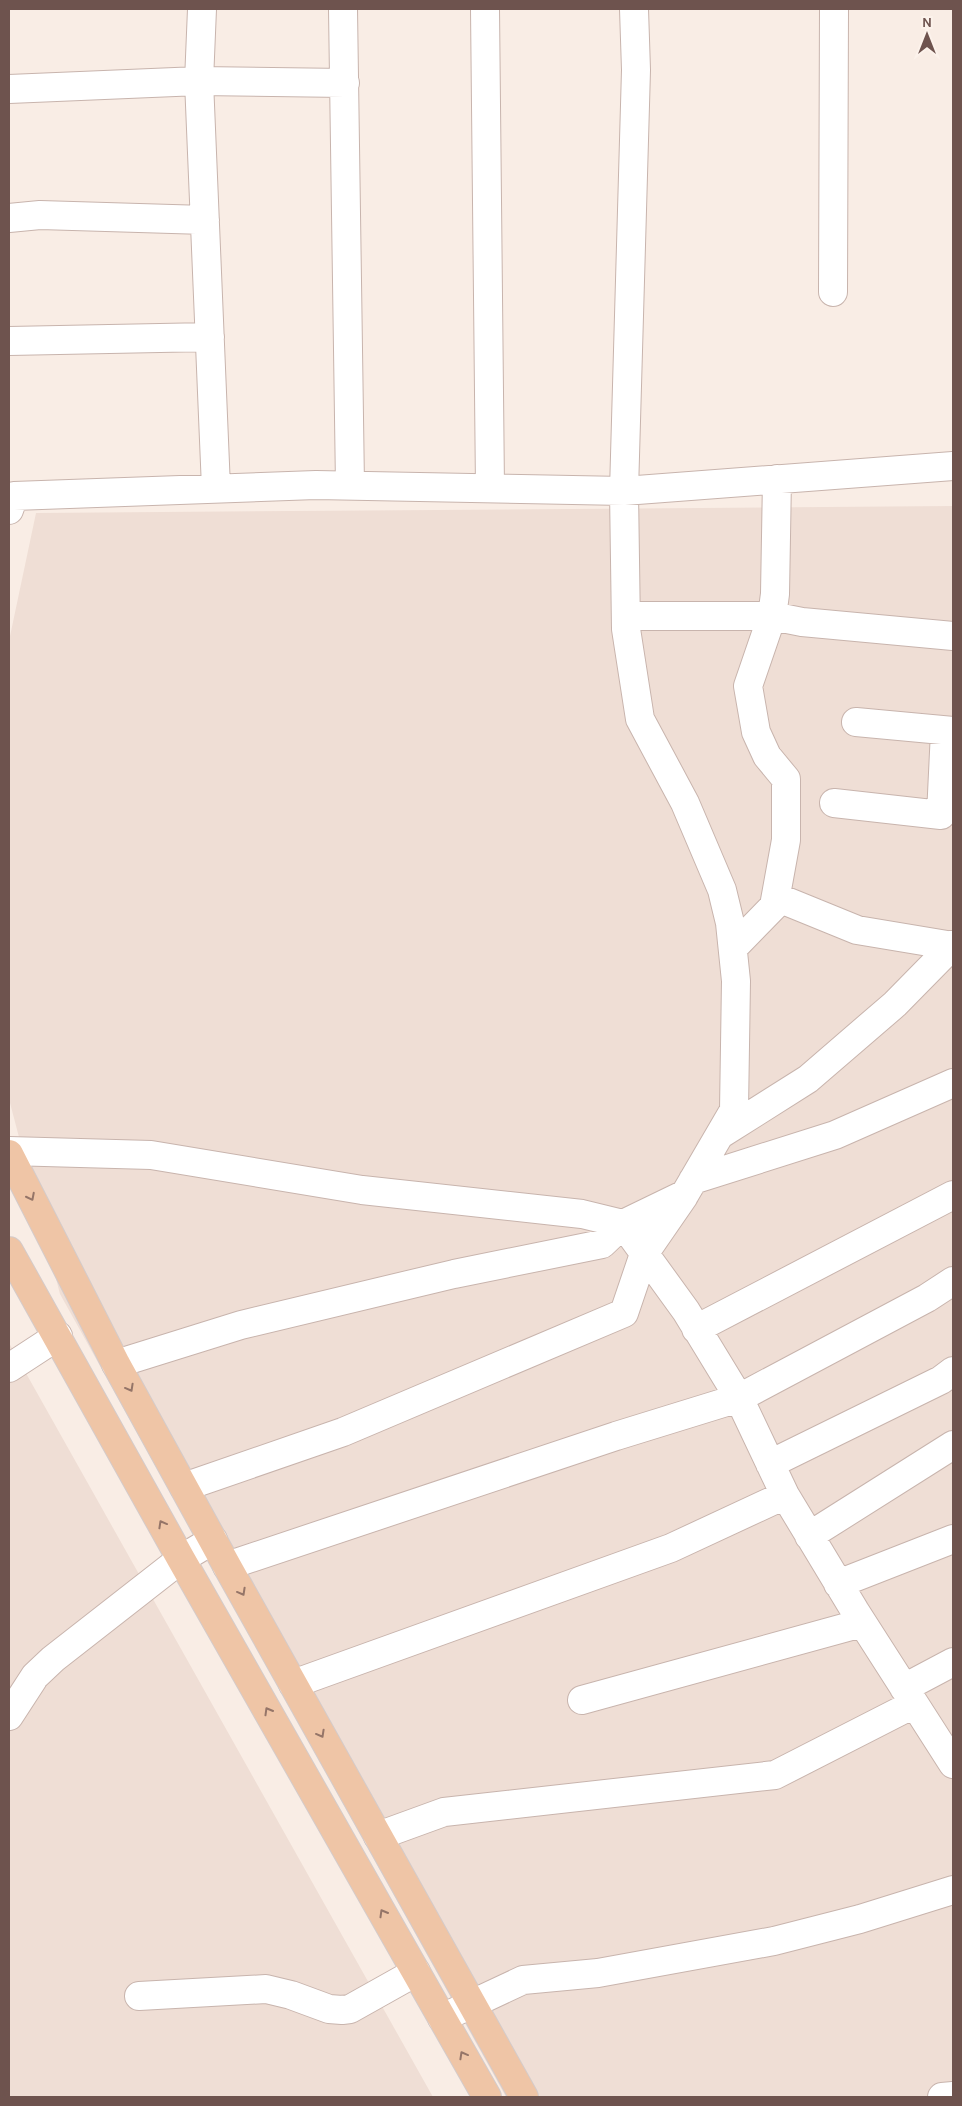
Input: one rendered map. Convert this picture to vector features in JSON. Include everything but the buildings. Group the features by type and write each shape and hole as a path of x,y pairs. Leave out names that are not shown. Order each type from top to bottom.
{"main road":[{"path":"9,1153 116,1364 524,2097"},
{"path":"9,1251 181,1559 487,2097"}],"street":[{"path":"202,9 199,81 216,488"},
{"path":"343,9 350,485"},
{"path":"484,9 490,488"},
{"path":"184,1486 343,1432 624,1313 644,1254 689,1187 734,1110 736,981 730,923 722,890 685,803 640,719 626,629 624,491 636,70 634,9"},
{"path":"833,292 834,9"},
{"path":"9,89 199,81 345,82"},
{"path":"9,218 40,215 205,220"},
{"path":"9,341 210,337"},
{"path":"10,498 216,488 350,485 624,491 953,466"},
{"path":"733,948 774,906 786,840 786,779 767,756 756,732 748,686 772,616 775,594 777,479"},
{"path":"626,616 772,616 802,622 953,636"},
{"path":"834,803 941,815 949,731 856,722"},
{"path":"776,897 857,930 953,946"},
{"path":"719,1135 808,1079 895,1004 953,946"},
{"path":"116,1364 241,1326 454,1274 602,1244 623,1224 689,1187 835,1135 953,1083"},
{"path":"9,1153 152,1155 362,1190 582,1214 623,1224 686,1311 739,1398 785,1495 809,1536 862,1623 953,1764"},
{"path":"696,1330 953,1195"},
{"path":"227,1566 616,1436 739,1398 926,1298 953,1281"},
{"path":"9,1368 58,1336"},
{"path":"770,1464 941,1380 953,1371"},
{"path":"809,1536 953,1444"},
{"path":"293,1684 671,1548 785,1495"},
{"path":"838,1584 953,1539"},
{"path":"9,1716 35,1676 181,1559 213,1540"},
{"path":"582,1700 862,1623"},
{"path":"378,1836 444,1812 775,1775 909,1696 953,1662"},
{"path":"442,2018 523,1980 598,1973 774,1941 860,1919 953,1890"},
{"path":"139,1996 266,1989 329,2008 342,2010 350,2008 416,1972"},
{"path":"942,2097 953,2096"}],"shaded area":[{"path":"953,506 953,2097 506,2097 60,1294 9,1099 9,641 36,513"},
{"path":"9,1343 433,2097 9,2097"}]}
